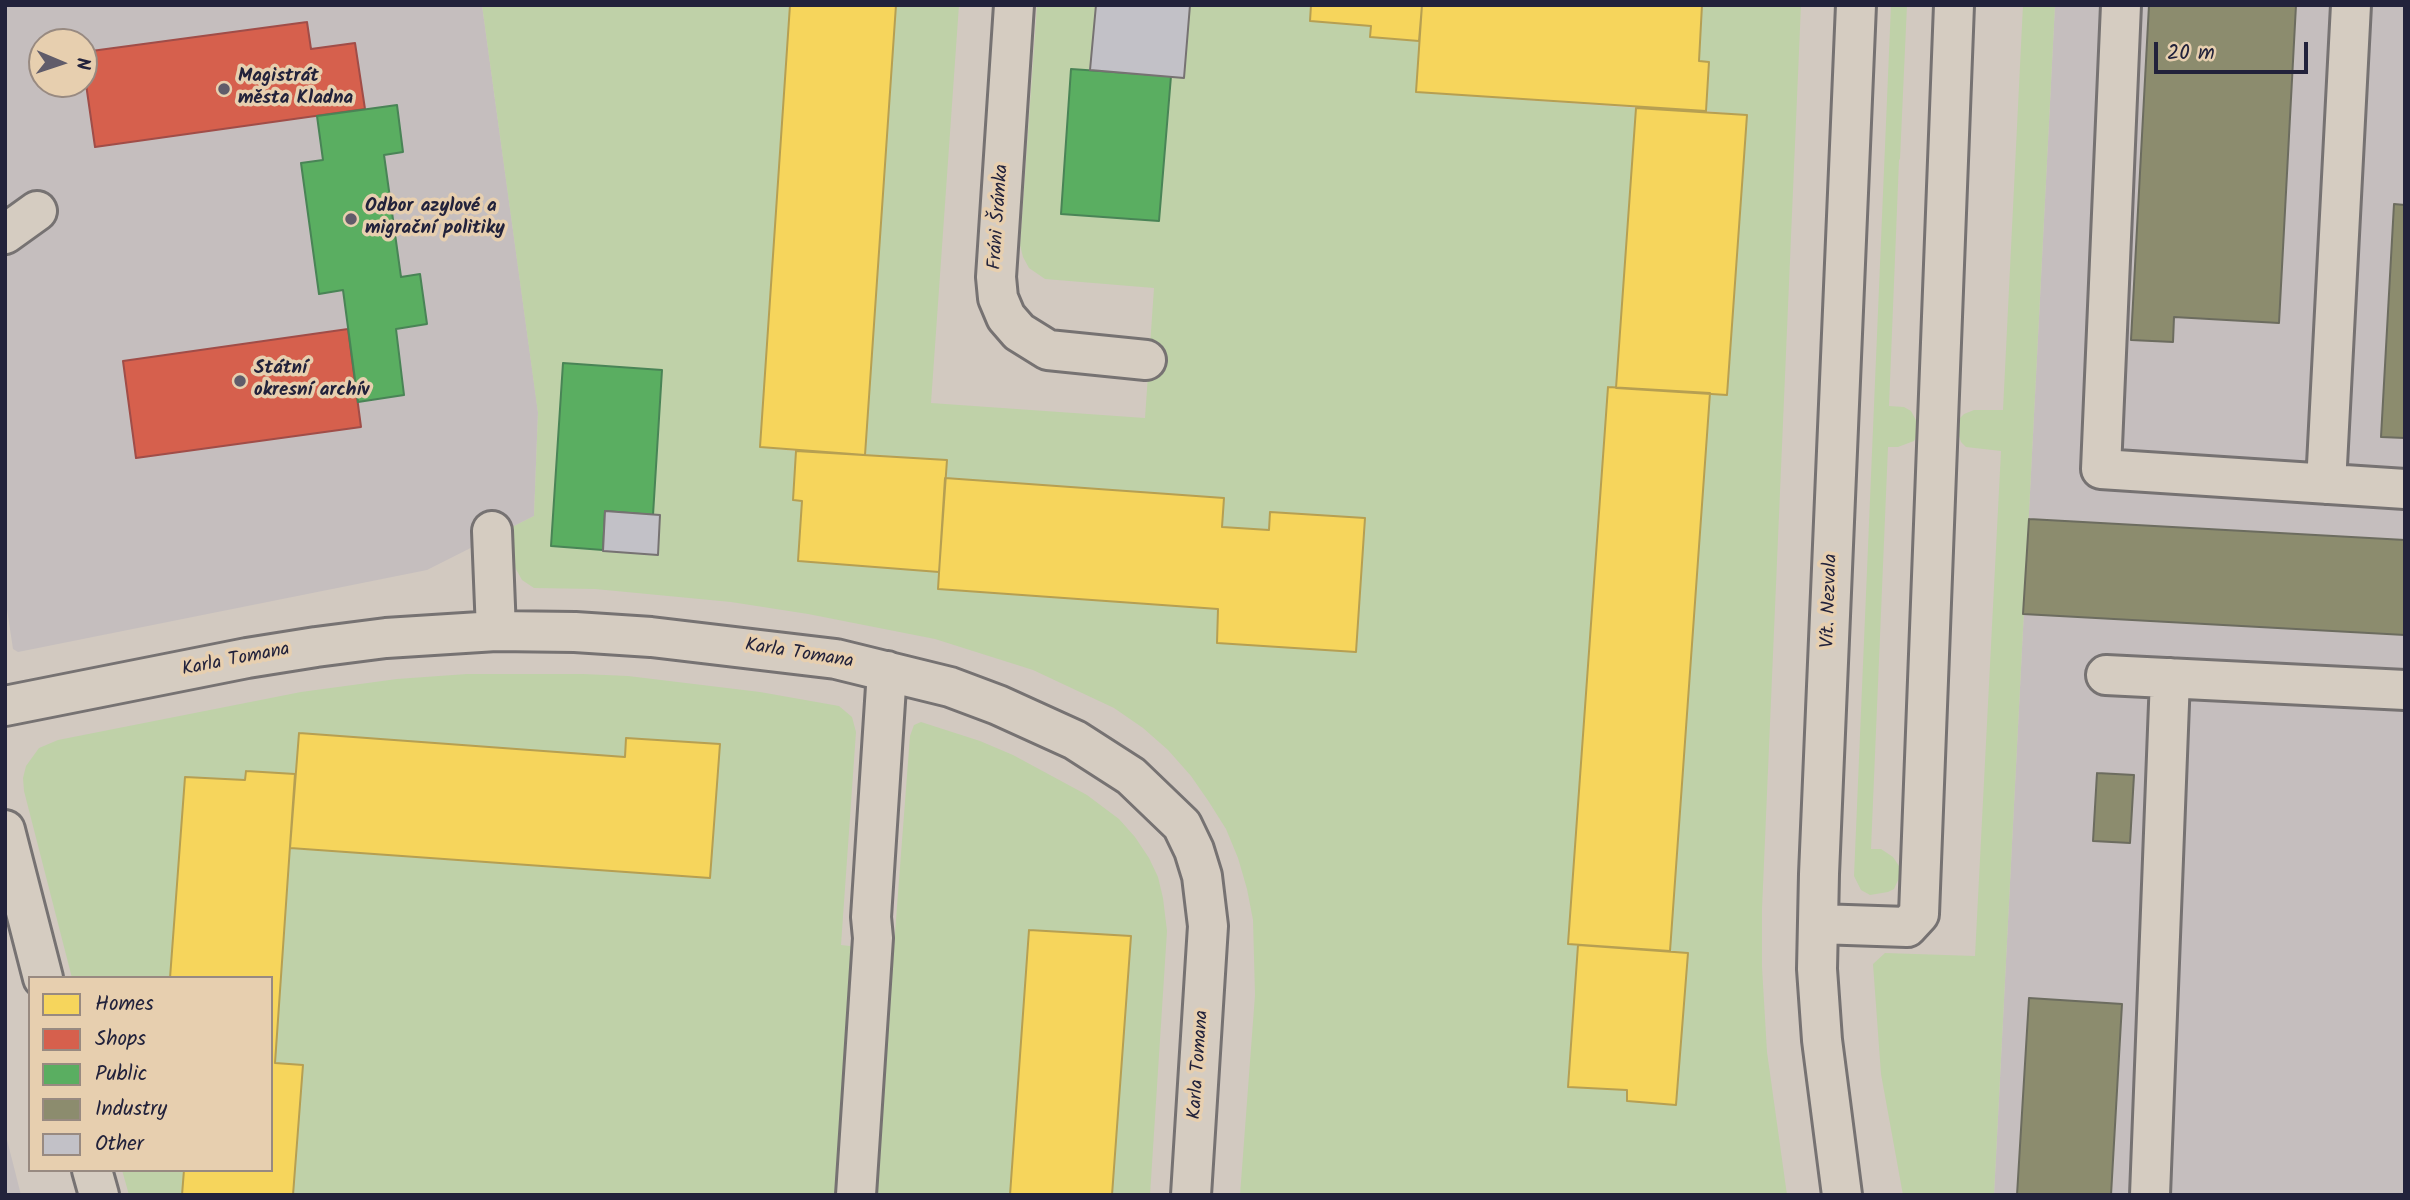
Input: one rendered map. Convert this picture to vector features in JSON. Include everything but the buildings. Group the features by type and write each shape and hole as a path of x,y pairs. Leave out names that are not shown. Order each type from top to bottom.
{"street":[{"name":"Fráni Šrámka","path":"1014,5 996,277 998,298 1006,317 1019,332 1048,350 1146,360"},
{"name":"Vít. Nezvala","path":"1842,1195 1822,1040 1817,969 1856,5"},
{"path":"1818,924 1907,927 1919,914 1954,5"},
{"path":"2121,5 2101,469 2405,489"},
{"path":"2326,484 2351,5"},
{"path":"5,234 37,211"},
{"path":"492,531 496,631"},
{"name":"Karla Tomana","path":"5,706 316,647 386,638 496,631 575,632 715,643 836,659 974,696 1075,740 1131,776 1182,825 1194,850 1202,876 1209,926 1191,1195"},
{"path":"856,1195 887,671"},
{"path":"2106,675 2405,690"},
{"path":"2150,1195 2170,678"},
{"path":"5,830 42,976"},
{"path":"93,1172 99,1195"}],"shaded area":[{"path":"5,5 482,5 538,412 534,516 427,570 18,652 13,649 5,596"},
{"path":"2055,5 2405,5 2405,1195 1994,1195"},
{"path":"5,1132 21,1195 5,1195"}],"green space":[{"path":"482,5 790,5 760,447 796,451 793,500 802,501 799,561 939,572 938,589 1218,609 1217,643 1356,652 1365,519 1270,512 1269,530 1222,527 1224,498 945,478 946,460 865,455 896,5 959,5 931,403 1145,418 1154,288 1045,279 1029,268 1023,257 1020,245 1037,5 1096,5 1090,70 1071,70 1062,214 1159,220 1171,76 1184,77 1190,5 1311,5 1311,21 1371,26 1370,37 1419,41 1416,92 1636,108 1616,388 1569,944 1578,945 1568,1086 1627,1090 1627,1101 1676,1105 1688,954 1670,951 1673,903 1710,393 1747,115 1706,111 1709,62 1699,61 1702,5 1801,5 1762,909 1767,1052 1787,1195 1240,1195 1255,995 1253,920 1238,858 1226,829 1191,776 1168,750 1114,708 1033,670 935,639 731,602 595,589 534,588 522,580 512,562 508,529 534,516 538,413","holes":["563,363 662,370 653,515 660,516 658,555 551,546"]},
{"path":"1891,5 1907,5 1889,406 1904,407 1911,411 1918,424 1918,434 1914,441 1898,447 1888,447 1871,849 1881,849 1893,857 1899,866 1899,878 1894,889 1870,895 1861,890 1854,876"},
{"path":"2023,5 2055,5 1994,1195 1903,1195 1881,1074 1873,964 1885,953 1975,956 2001,451 1966,447 1957,430 1959,419 1964,414 1974,410 2003,410"},
{"path":"467,674 628,676 760,692 839,706 852,717 856,732 841,945 858,947 840,1195 293,1195 303,1066 275,1063 290,848 710,878 720,744 626,738 625,757 300,733 295,774 246,771 245,780 185,778 170,976 71,976 24,791 26,766 39,748 58,740 301,692 397,679"},
{"path":"921,722 1013,755 1087,795 1119,819 1149,858 1158,877 1167,931 1150,1195 1112,1195 1131,937 1030,930 1010,1195 875,1195 910,736 914,725"},
{"path":"123,1172 184,1172 182,1195 129,1195"}],"place":[{"name":"Magistrát města Kladna","path":"224,89"},
{"name":"Odbor azylové a migrační politiky","path":"351,219"},
{"name":"Státní okresní archív","path":"240,381"}]}
